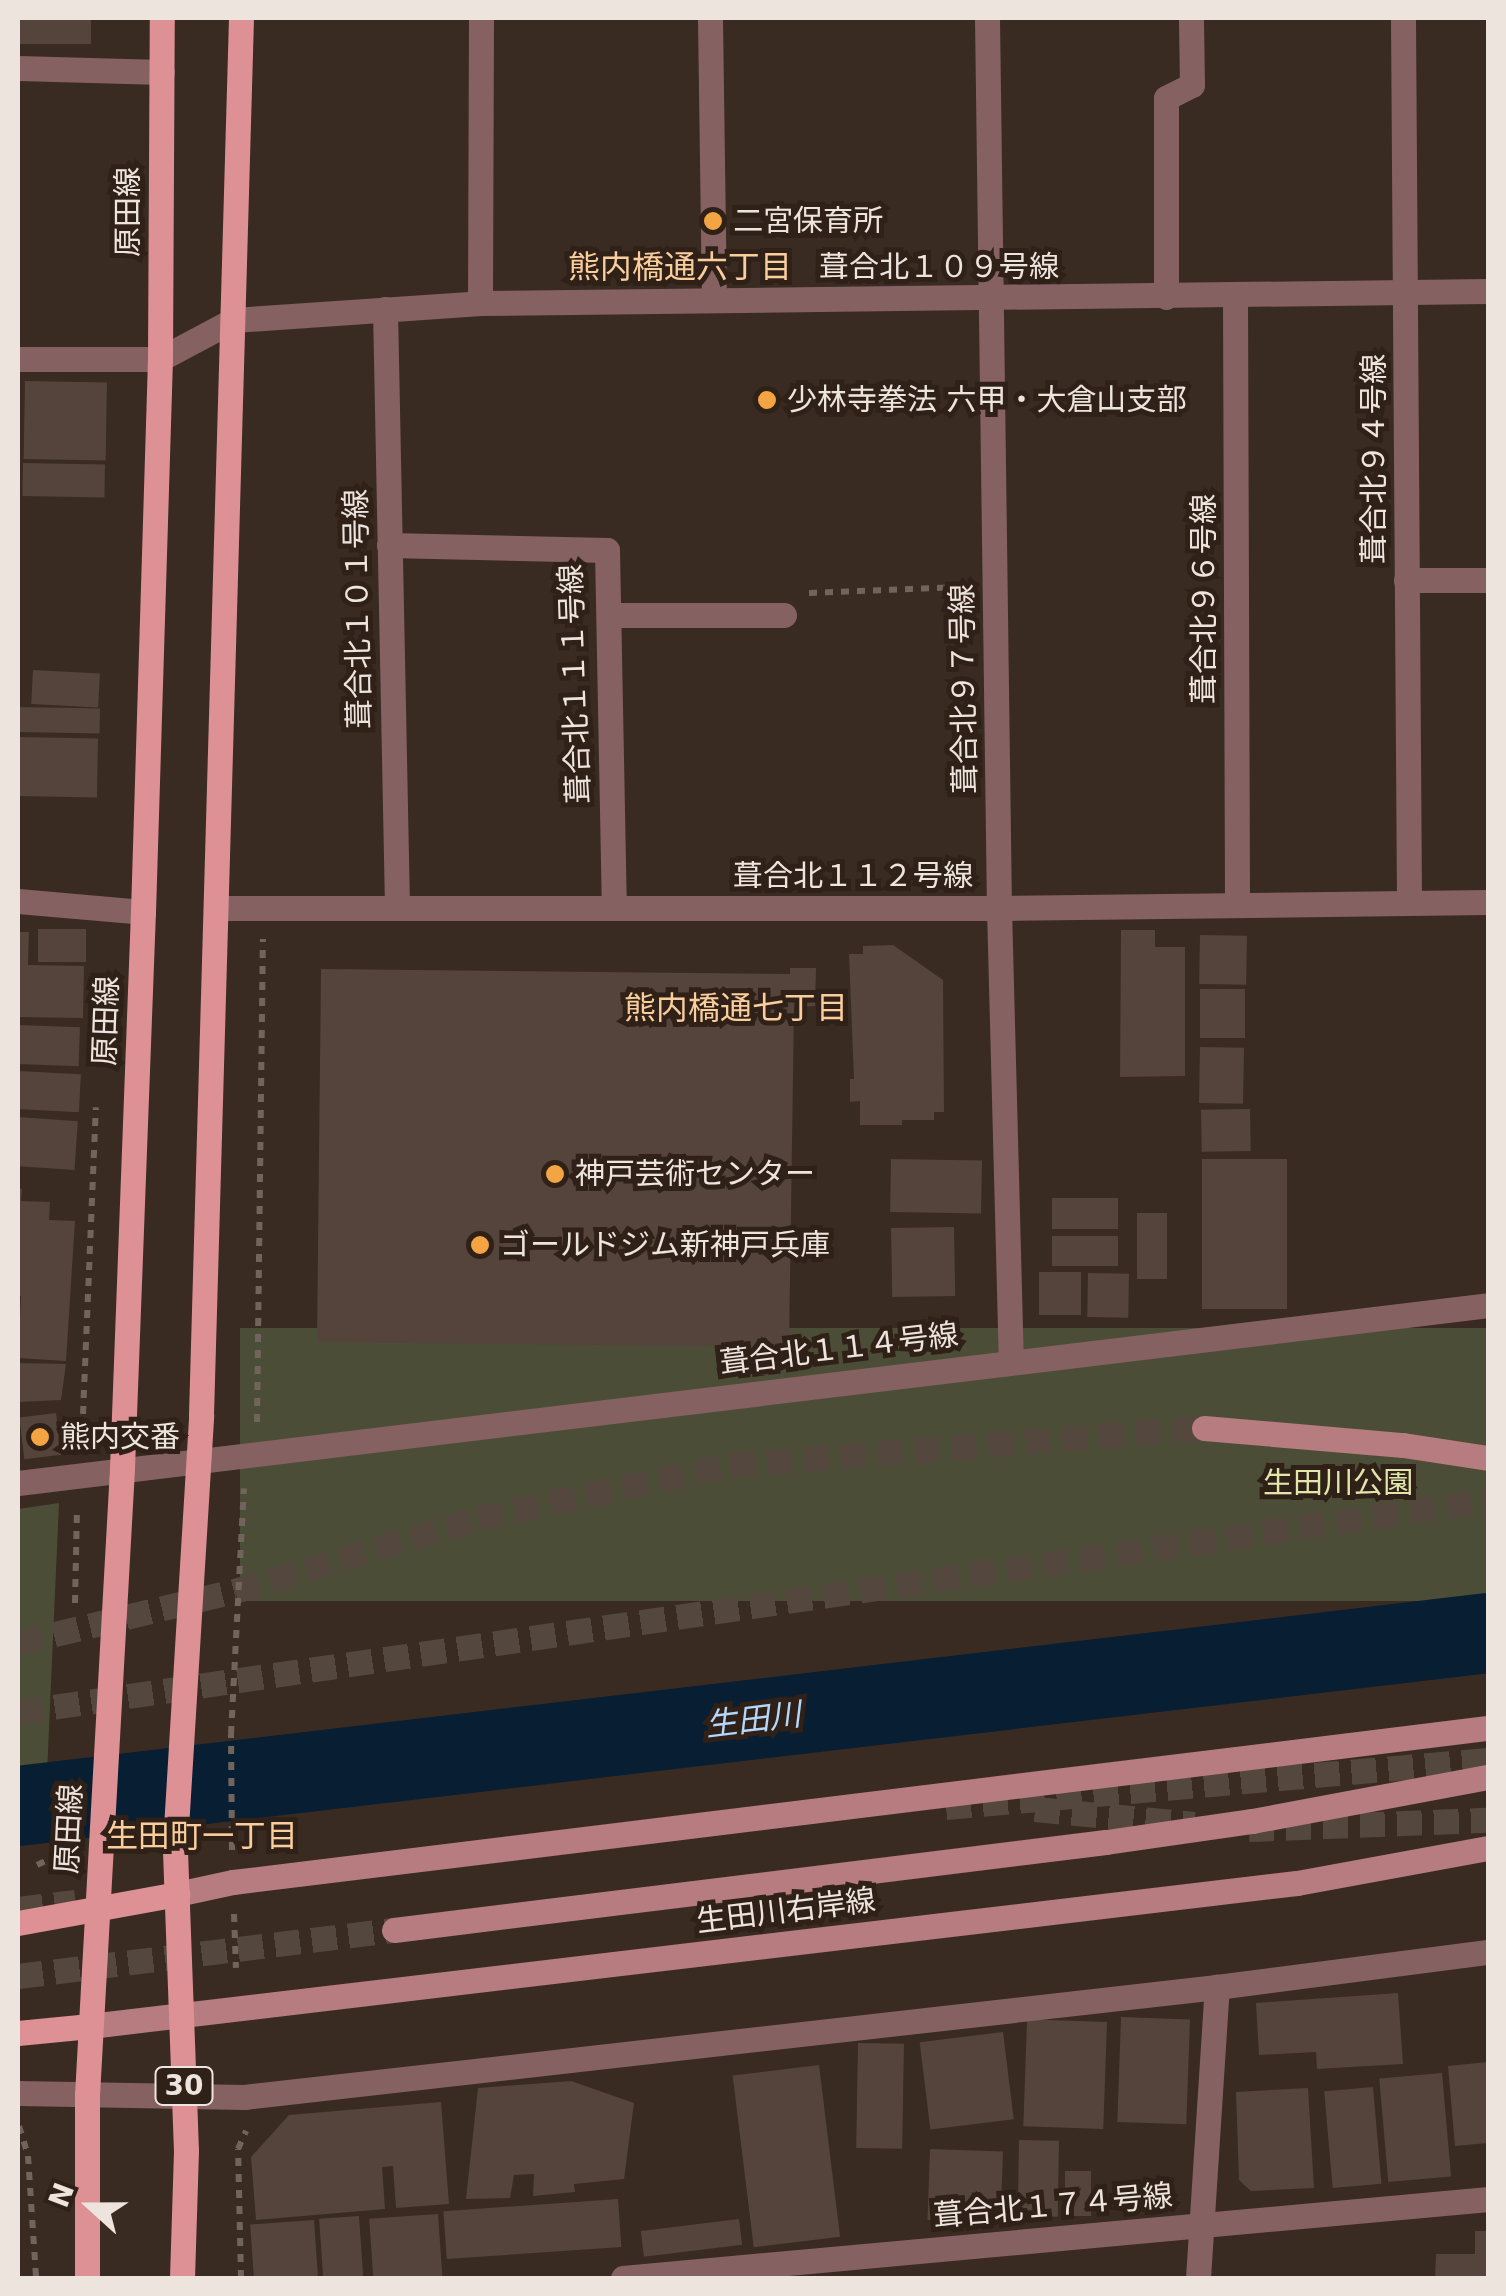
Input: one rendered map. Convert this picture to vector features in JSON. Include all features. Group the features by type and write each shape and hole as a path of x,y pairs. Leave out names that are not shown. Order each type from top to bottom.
{"main road":[{"name":"原田線","path":"87,2278 87,2094 122,1468 143,912 160,359 162,18"},
{"path":"18,1923 177,1894 180,1728 198,1461 218,908 240,18"},
{"name":"30","path":"177,1894 184,2096 182,2278"},
{"path":"18,2033 90,2026"}],"street":[{"path":"480,302 481,18"},
{"path":"710,18 714,300"},
{"name":"葺合北９７号線","path":"988,18 998,908 1011,1360"},
{"path":"1166,297 1166,98 1192,85 1191,18"},
{"name":"葺合北９４号線","path":"1403,18 1408,900"},
{"path":"18,68 162,72"},
{"name":"葺合北１０９号線","path":"160,359 233,320 480,302 992,300 1488,291"},
{"name":"葺合北９６号線","path":"1235,296 1237,902"},
{"name":"葺合北１０１号線","path":"385,309 397,908"},
{"path":"18,359 160,359"},
{"name":"葺合北１１１号線","path":"389,545 607,550 614,908"},
{"path":"1406,580 1488,580"},
{"path":"609,615 784,614"},
{"path":"18,901 143,912"},
{"name":"葺合北１１２号線","path":"218,908 998,908 1237,902 1488,902"},
{"name":"葺合北１１４号線","path":"18,1483 1488,1305"},
{"path":"1204,1428 1403,1445 1488,1458"},
{"path":"177,1894 233,1882 1488,1728"},
{"path":"394,1930 1106,1842 1252,1821 1488,1777"},
{"name":"生田川右岸線","path":"90,2026 1296,1883 1488,1848"},
{"path":"18,2093 244,2097 1218,1987 1488,1952"},
{"path":"1198,2278 1218,1987"},
{"name":"葺合北１７４号線","path":"623,2278 1488,2198"}],"path":[{"path":"784,614 784,594 995,586"},
{"path":"258,1432 263,908"},
{"path":"78,1445 83,1414 96,1103"},
{"path":"232,1855 231,1734 242,1491 255,1476"},
{"path":"75,1609 77,1503"},
{"path":"37,1865 67,1852"},
{"path":"234,1913 236,1968"},
{"path":"18,2120 28,2156 36,2278"},
{"path":"241,2278 238,2148 248,2126"}],"green space":[{"name":"生田川公園","path":"240,1328 1488,1328 1488,1601 240,1601"},
{"path":"59,1503 47,1774 18,1778 18,1509"}],"building":[{"path":"18,18 91,18 91,44 18,44"},
{"path":"25,381 107,382 106,460 24,459"},
{"path":"23,463 105,464 104,497 22,496"},
{"path":"33,670 100,674 98,707 31,704"},
{"path":"18,707 100,708 100,733 18,732"},
{"path":"18,737 98,738 97,797 18,796"},
{"path":"38,929 86,929 86,962 38,962"},
{"path":"1121,930 1155,930 1155,947 1185,947 1185,1076 1120,1077"},
{"path":"18,932 29,932 28,965 84,966 83,1018 18,1017"},
{"path":"1200,935 1247,936 1246,985 1199,984"},
{"path":"893,945 943,980 944,1112 934,1112 934,1120 902,1120 902,1125 860,1125 860,1101 850,1102 850,1079 854,1079 849,954 863,954 863,946"},
{"name":"神戸芸術センター","path":"790,968 816,968 815,1006 794,1007 789,1347 317,1342 321,969 790,974"},
{"path":"1200,989 1245,989 1245,1038 1200,1038"},
{"path":"18,1025 80,1027 79,1066 18,1064"},
{"path":"1200,1047 1244,1048 1243,1104 1199,1103"},
{"path":"18,1071 81,1074 79,1112 18,1109"},
{"path":"1250,1109 1251,1151 1202,1152 1201,1110"},
{"path":"18,1117 78,1121 74,1170 18,1166"},
{"path":"891,1159 982,1161 981,1214 890,1212"},
{"path":"1202,1159 1287,1159 1287,1309 1202,1309"},
{"path":"18,1188 22,1189 21,1201 50,1202 49,1220 75,1221 66,1361 18,1358"},
{"path":"1052,1198 1118,1198 1118,1229 1052,1229"},
{"path":"1137,1213 1167,1213 1167,1279 1137,1279"},
{"path":"954,1227 955,1296 892,1297 891,1228"},
{"path":"1052,1236 1118,1236 1118,1266 1052,1266"},
{"path":"1039,1272 1081,1272 1081,1315 1039,1315"},
{"path":"1088,1273 1129,1274 1128,1318 1087,1317"},
{"path":"18,1363 66,1364 61,1400 18,1402"},
{"name":"熊内交番","path":"56,1413 61,1455 24,1459 19,1418"},
{"path":"1398,1993 1403,2064 1317,2069 1316,2052 1259,2055 1256,2003"},
{"path":"1121,2017 1190,2019 1186,2124 1117,2122"},
{"path":"1027,2019 1107,2022 1103,2129 1023,2126"},
{"path":"1003,2032 1014,2119 930,2130 920,2042"},
{"path":"858,2043 904,2044 902,2149 856,2148"},
{"path":"1488,2062 1488,2143 1455,2146 1448,2066"},
{"path":"819,2065 840,2237 754,2247 733,2076"},
{"path":"1442,2073 1451,2177 1388,2182 1379,2078"},
{"path":"571,2081 634,2103 624,2179 574,2184 575,2192 533,2196 534,2174 514,2175 510,2198 466,2199 478,2088"},
{"path":"1373,2087 1381,2184 1333,2188 1324,2091"},
{"path":"1308,2088 1314,2188 1251,2191 1239,2180 1236,2092"},
{"path":"441,2102 449,2204 396,2208 393,2166 382,2167 385,2209 256,2220 251,2157 289,2115"},
{"path":"1019,2140 1059,2141 1058,2217 1018,2216"},
{"path":"930,2149 1003,2152 1000,2223 928,2220"},
{"path":"1065,2171 1091,2171 1091,2216 1065,2216"},
{"path":"618,2199 621,2247 447,2259 443,2211"},
{"path":"438,2214 442,2278 373,2278 369,2219"},
{"path":"359,2216 363,2278 323,2278 319,2219"},
{"path":"739,2219 742,2245 644,2257 641,2231"},
{"path":"314,2220 318,2278 254,2278 250,2224"},
{"path":"1475,2231 1488,2231 1488,2278 1435,2278 1436,2254 1475,2254"}],"waterway":[{"name":"生田川","path":"18,1806 1488,1633"}],"tunnel":[{"path":"18,1643 235,1591 478,1518 730,1465 1204,1428"},
{"path":"18,1712 1488,1500"},
{"path":"946,1807 1488,1760"},
{"path":"1035,1809 1194,1824"},
{"path":"1249,1829 1488,1820"},
{"path":"18,1909 76,1902"},
{"path":"18,1976 394,1930"}],"place":[{"name":"二宮保育所","path":"713,221"},
{"name":"少林寺拳法 六甲・大倉山支部","path":"767,400"},
{"name":"神戸芸術センター","path":"555,1174"},
{"name":"ゴールドジム新神戸兵庫","path":"480,1245"},
{"name":"熊内交番","path":"40,1437"}],"district":[{"name":"熊内橋通六丁目","path":"680,267"},
{"name":"熊内橋通七丁目","path":"736,1008"},
{"name":"生田町一丁目","path":"202,1836"}]}
